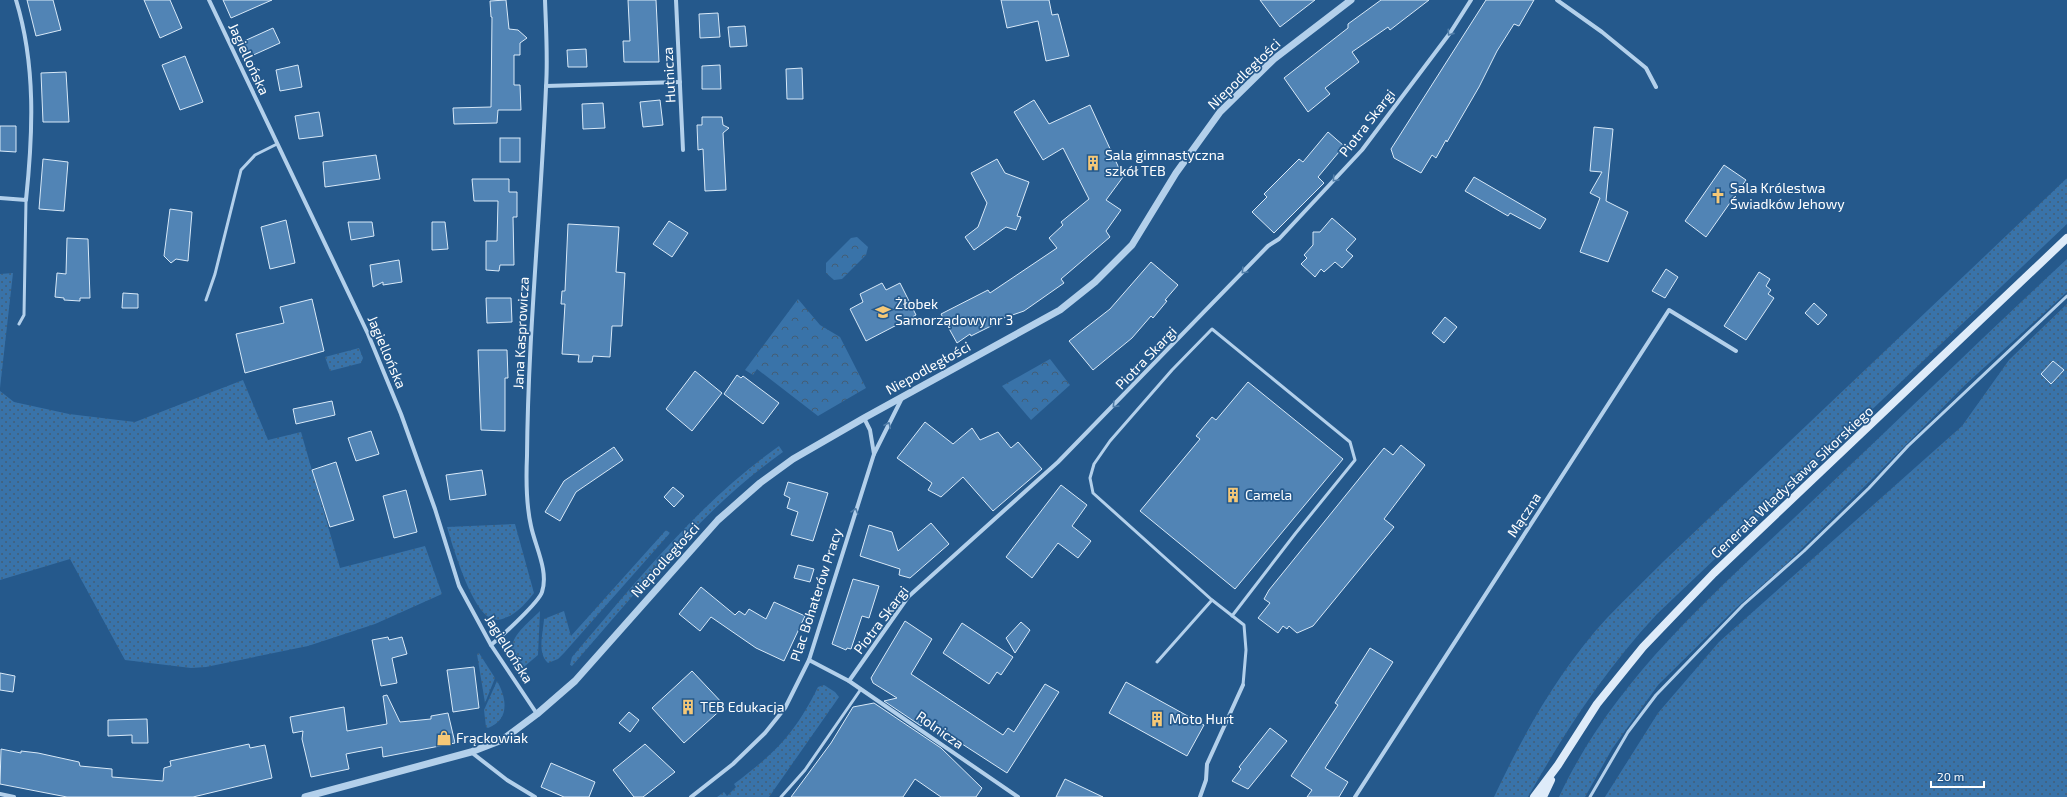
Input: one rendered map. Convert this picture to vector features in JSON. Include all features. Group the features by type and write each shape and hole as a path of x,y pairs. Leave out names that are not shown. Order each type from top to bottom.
{"main road":[{"name":"Generała Władysława Sikorskiego","path":"1534,797 1558,765 1597,704 1643,647 1714,573 2067,238"},
{"name":"Generała Władysława Sikorskiego","path":"1543,797 1558,765"}],"street":[{"path":"0,198 26,200 30,155 32,84 30,60 16,0"},
{"name":"Jagiellońska","path":"209,0 368,334 401,414 435,510 459,586 492,645 537,714"},
{"name":"Jana Kasprowicza","path":"492,645 514,625 542,593 543,578 541,563 531,527 528,506 527,456 535,267 546,86 546,0"},
{"name":"Hutnicza","path":"676,0 684,150"},
{"name":"Niepodległości","path":"305,797 471,752 502,740 537,714 575,681 718,520 760,482 793,460 864,418 1060,310 1095,282 1132,245 1176,173 1220,112 1274,59 1351,0"},
{"name":"Piotra Skargi","path":"849,681 908,597 1058,462 1268,246 1279,239 1362,150 1450,33 1471,0"},
{"path":"1558,0 1602,32 1646,68 1656,87"},
{"path":"546,86 680,82"},
{"name":"Mączna","path":"1355,797 1669,310 1736,351"},
{"name":"Plac Bohaterów Pracy","path":"691,797 733,764 765,733 785,708 809,660 874,454 903,397"},
{"name":"Plac Bohaterów Pracy","path":"864,418 870,430 874,454"},
{"path":"809,660 849,681"},
{"name":"Rolnicza","path":"849,681 1018,797"},
{"path":"1200,797 1206,780 1207,764 1244,685"},
{"path":"471,752 507,780 535,797"},
{"path":"0,794 14,797"}],"lane":[{"path":"206,300 215,274 242,170 255,155 277,144"},
{"path":"19,324 24,316 26,200"},
{"path":"1590,797 1628,732 1656,695 1744,605 1804,551 1869,488 1908,446 2067,296"},
{"path":"1232,616 1295,534 1355,460 1350,442 1212,329 1172,370 1110,441 1094,464 1090,478 1093,493 1212,600 1232,616 1244,625 1246,650 1244,685"},
{"path":"1157,662 1212,600"},
{"path":"781,797 805,770 861,689"}],"green space":[{"path":"2067,178 2067,224 1657,614 1603,679 1557,748 1528,797 1494,797 1530,726 1544,703 1573,659 1607,618 1665,560"},
{"path":"857,237 868,247 866,255 842,279 834,280 826,273 826,263 851,238"},
{"path":"2067,259 2067,292 1965,385 1785,565 1736,608 1658,685 1612,749 1585,797 1559,797 1583,752 1611,709 1643,669 1678,630 1751,558"},
{"path":"13,273 0,388 0,274"},
{"path":"798,299 820,325 840,337 866,388 818,416 757,369 753,375 745,370"},
{"path":"2067,304 2067,797 1605,797 1658,713 1719,642 1962,426 2009,360"},
{"path":"359,348 363,358 361,363 330,371 325,357"},
{"path":"1050,359 1070,385 1031,420 1002,386"},
{"path":"243,380 268,440 301,432 340,568 425,546 442,594 375,624 308,646 206,667 191,668 125,660 70,559 0,580 0,391 14,402 69,414 135,422"},
{"path":"779,446 783,452 725,499 698,525 646,581 572,666 570,665 572,657 644,572 669,545 721,492 749,468"},
{"path":"515,524 534,593 519,609 507,618 500,620 493,619 487,616 481,609 474,600 468,588 447,527"},
{"path":"666,530 670,533 564,653 558,659 548,663 543,654 542,648 544,619 564,611 571,636"},
{"path":"540,611 538,655 519,671 513,661 511,653 512,645 520,631"},
{"path":"479,653 495,678 485,703 477,654"},
{"path":"497,681 503,694 503,713 495,724 488,728 486,727 484,710"},
{"path":"824,685 835,692 839,697 769,797 717,797 724,792 727,796 736,787 734,784 783,742 801,718 818,687"}],"building":[{"path":"27,0 53,0 61,30 36,36"},
{"path":"144,0 170,0 182,28 160,38"},
{"path":"223,0 272,0 231,18"},
{"path":"506,0 509,29 518,30 527,38 520,43 520,55 514,55 514,85 520,85 521,110 498,110 497,123 454,124 453,108 491,107 492,17 490,1"},
{"path":"628,0 656,0 659,62 624,62 623,41 630,41"},
{"path":"1001,0 1049,0 1052,15 1058,14 1069,56 1046,61 1038,21 1007,28"},
{"path":"1260,0 1315,0 1280,27"},
{"path":"1381,0 1429,0 1390,30 1388,27 1352,52 1359,62 1325,88 1330,94 1308,112 1284,78 1348,28 1348,24"},
{"path":"1486,0 1534,0 1519,26 1514,24 1497,51 1479,87 1447,142 1446,140 1436,158 1432,155 1421,173 1394,158 1391,149"},
{"path":"718,13 720,37 700,38 699,14"},
{"path":"745,26 747,46 730,47 728,27"},
{"path":"273,28 280,43 249,57 242,42"},
{"path":"586,49 587,67 568,67 567,50"},
{"path":"185,56 203,102 180,110 162,65"},
{"path":"298,65 302,87 280,91 276,70"},
{"path":"720,65 721,89 702,89 702,66"},
{"path":"802,68 803,99 787,99 786,69"},
{"path":"66,72 69,122 43,122 41,73"},
{"path":"660,100 663,125 643,127 640,102"},
{"path":"1034,100 1049,124 1090,105 1123,177 1106,200 1121,210 1106,231 1110,237 1061,279 1064,283 1024,311 992,322 993,325 971,336 970,334 957,343 941,314 988,290 990,293 1057,248 1049,238 1063,225 1061,222 1089,199 1063,148 1043,160 1014,112"},
{"path":"603,103 605,128 583,129 582,104"},
{"path":"319,112 323,136 299,139 295,116"},
{"path":"702,117 722,117 723,125 729,128 723,133 726,190 705,191 703,149 698,150 697,125 702,125"},
{"path":"0,126 16,126 16,152 0,151"},
{"path":"1594,127 1613,129 1606,201 1628,212 1608,262 1580,252 1600,198 1590,193 1602,172 1590,171"},
{"path":"1328,132 1344,146 1318,177 1324,183 1274,233 1252,212 1267,197 1264,194 1299,159 1303,162"},
{"path":"500,138 520,138 520,162 500,162"},
{"path":"376,155 380,179 325,187 323,162"},
{"path":"43,159 68,162 64,211 39,209"},
{"path":"997,159 1005,173 1029,182 1017,216 1021,217 1016,230 1006,227 974,250 965,237 978,227 987,203 971,173"},
{"name":"Sala Królestwa Świadków Jehowy","path":"1724,165 1746,180 1706,237 1685,221"},
{"path":"1474,177 1546,219 1540,229 1510,213 1508,216 1465,191"},
{"path":"472,179 509,179 509,192 517,192 517,217 513,217 514,265 500,265 499,271 486,270 486,241 497,241 498,201 474,201"},
{"path":"170,209 192,212 188,261 176,259 171,263 164,256"},
{"path":"1332,218 1356,239 1346,250 1353,256 1342,268 1335,262 1324,272 1321,269 1315,277 1301,264 1307,258 1304,255 1313,245 1313,232 1320,232"},
{"path":"286,220 295,263 270,269 261,227"},
{"path":"669,221 688,233 672,257 653,244"},
{"path":"348,222 372,222 374,236 351,240"},
{"path":"432,222 445,222 448,249 432,250"},
{"path":"568,224 619,227 616,272 625,273 622,326 612,326 610,357 593,356 592,362 578,362 579,355 562,354 565,304 561,304 562,291 565,291"},
{"path":"67,238 88,239 90,298 80,298 80,301 64,300 64,298 55,297 57,273 66,274"},
{"path":"399,260 402,282 383,285 383,282 373,287 370,265"},
{"path":"1151,262 1178,285 1165,300 1167,301 1153,318 1151,316 1132,338 1093,370 1069,341 1110,309"},
{"path":"1666,269 1678,277 1665,298 1652,291"},
{"path":"1759,272 1770,279 1766,286 1771,290 1768,294 1774,298 1746,340 1724,326"},
{"name":"Żłobek Samorządowy nr 3","path":"882,283 886,290 900,283 916,315 866,341 850,309 863,302 860,294"},
{"path":"123,293 138,294 138,308 122,308"},
{"path":"486,298 511,298 512,322 487,323"},
{"path":"312,299 324,351 245,373 236,334 284,323 280,307"},
{"path":"1814,303 1827,315 1818,325 1805,313"},
{"path":"1445,317 1457,327 1444,343 1432,333"},
{"path":"478,350 507,350 508,378 505,378 505,431 481,430"},
{"path":"2053,361 2064,370 2051,384 2041,374"},
{"path":"695,371 722,393 692,431 666,409"},
{"path":"737,375 741,378 743,376 779,403 763,424 724,394"},
{"name":"Camela","path":"1248,382 1343,459 1235,589 1140,511 1200,439 1196,436 1212,417 1216,420"},
{"path":"332,401 335,415 296,424 293,409"},
{"path":"925,422 953,444 972,428 980,440 998,432 1011,448 1018,442 1042,469 993,511 963,477 941,497 928,490 932,483 897,458"},
{"path":"371,431 379,454 356,461 348,438"},
{"path":"1401,445 1425,465 1384,519 1394,527 1313,626 1297,633 1289,626 1287,629 1283,626 1278,633 1258,618 1270,603 1264,599 1269,590 1384,448 1393,455"},
{"path":"614,447 623,460 576,492 560,521 545,512 564,481"},
{"path":"336,462 354,520 330,527 312,470"},
{"path":"482,470 486,495 450,500 446,475"},
{"path":"788,482 828,493 813,541 791,535 798,512 787,508 790,498 784,495"},
{"path":"1061,485 1087,505 1072,526 1091,541 1078,558 1058,543 1032,578 1006,557"},
{"path":"673,487 684,496 674,507 664,497"},
{"path":"406,490 417,532 394,538 383,496"},
{"path":"931,523 949,544 910,578 899,575 900,569 860,556 869,525 892,532 898,551"},
{"path":"798,565 814,569 810,582 794,578"},
{"path":"853,579 879,586 869,618 862,616 851,649 847,648 846,650 832,644"},
{"path":"701,587 735,615 739,611 745,615 749,609 766,619 774,602 805,616 784,661 756,648 711,617 700,631 679,614"},
{"path":"905,621 932,639 911,674 1003,735 1008,728 1014,732 1045,684 1059,692 1007,773 925,720 921,726 884,701 897,698 873,683 871,678"},
{"path":"1021,622 1030,630 1015,653 1006,638"},
{"path":"962,623 1013,657 1001,675 997,672 989,684 943,653"},
{"path":"388,637 389,640 402,637 407,654 392,658 397,683 381,686 372,640"},
{"path":"1370,648 1393,662 1325,768 1348,782 1339,797 1307,797 1312,790 1291,776 1338,705 1335,703"},
{"path":"474,667 479,708 453,712 447,670"},
{"name":"TEB Edukacja","path":"692,671 725,706 684,743 652,708"},
{"path":"0,673 15,676 13,692 0,690"},
{"name":"Moto Hurt","path":"1126,682 1204,725 1187,756 1109,713"},
{"path":"387,695 400,722 431,719 431,716 448,713 455,743 383,757 382,747 346,754 349,769 311,777 302,739 303,731 293,733 290,717 344,707 347,731 387,724 383,696"},
{"path":"874,703 941,748 982,788 976,797 941,797 915,779 903,797 791,797 831,743 853,707"},
{"path":"629,712 639,720 630,732 619,723"},
{"path":"147,719 148,743 132,743 132,735 108,736 108,720"},
{"path":"1270,728 1287,741 1248,789 1232,781 1241,769 1239,767"},
{"path":"249,744 250,748 265,745 272,778 193,797 67,797 0,784 1,749 21,753 21,751 38,753 79,762 80,766 112,769 112,777 163,781 164,768 171,766 170,761"},
{"path":"645,744 675,772 643,797 634,797 613,770"},
{"path":"551,763 595,782 589,797 564,797 541,787"},
{"path":"1065,779 1103,797 1056,797"}],"place":[{"name":"Sala gimnastyczna szkół TEB","path":"1093,163"},
{"name":"Sala Królestwa Świadków Jehowy","path":"1718,196"},
{"name":"Żłobek Samorządowy nr 3","path":"883,312"},
{"name":"Camela","path":"1233,495"},
{"name":"TEB Edukacja","path":"688,707"},
{"name":"Moto Hurt","path":"1157,719"},
{"name":"Frąckowiak","path":"444,738"}]}
